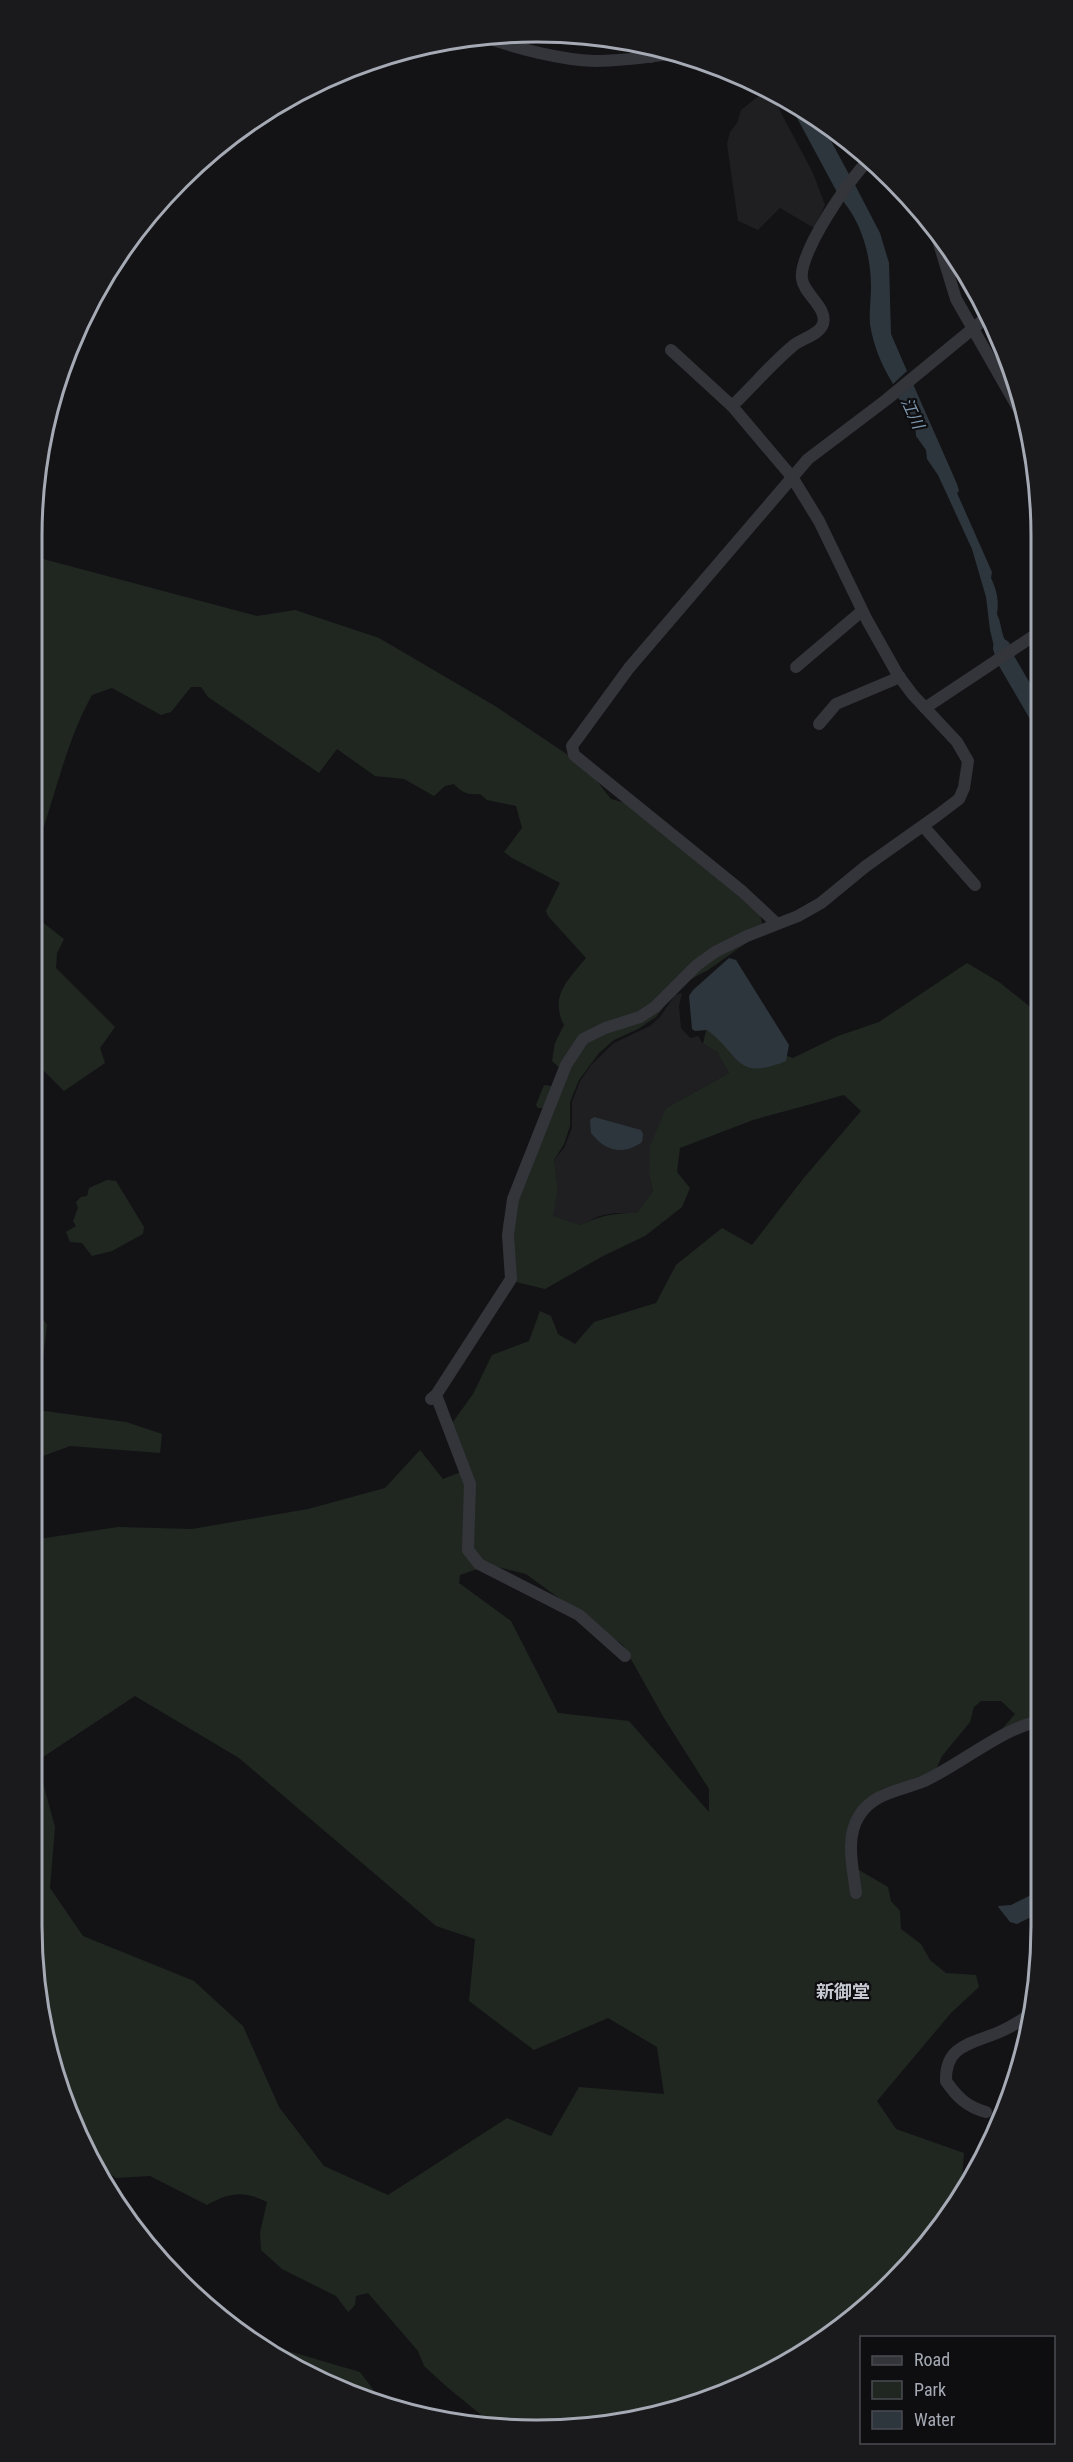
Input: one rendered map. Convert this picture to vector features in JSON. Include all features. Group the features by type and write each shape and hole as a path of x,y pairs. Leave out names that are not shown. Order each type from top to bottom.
{"street":[{"path":"501,43 535,52 592,61 651,57"},
{"path":"732,406 795,344 818,331 823,324 824,317 820,308 805,288 802,278 819,228 864,166"},
{"path":"942,254 956,299 1009,393"},
{"path":"777,923 743,892 574,755 572,746 629,669 808,459 886,400 982,322"},
{"path":"625,1656 579,1616 479,1564 468,1550 470,1484 433,1397 510,1279 508,1235 513,1199 539,1128 574,1050 593,1032 640,1017 655,1007 697,965 715,952 777,923 798,916 821,903 959,799 964,788 968,761 957,742 900,677 862,611 819,520 792,477 732,406 671,350"},
{"path":"796,667 862,611"},
{"path":"926,708 1031,637"},
{"path":"819,724 836,704 900,677"},
{"path":"923,826 975,885"},
{"path":"856,1893 851,1848 853,1826 871,1802 886,1793 921,1782 944,1771 996,1739 1031,1723"},
{"path":"986,2112 965,2104 953,2091 946,2081 949,2061 962,2046 1001,2032 1021,2020"}],"shaded area":[{"path":"760,95 776,104 813,173 825,205 814,228 780,208 758,230 738,221 727,144 741,110"},
{"path":"682,993 679,1006 681,1028 690,1038 698,1036 703,1044 717,1052 729,1073 666,1108 649,1174 653,1191 637,1213 599,1216 581,1225 552,1216 558,1189 554,1160 564,1148 572,1128 572,1102 580,1081 592,1064 614,1043 650,1026 660,1017 675,995"}],"green space":[{"path":"42,559 257,616 295,610 379,638 495,706 586,767 611,799 633,805 760,915 762,923 752,939 708,970 682,984 656,1017 638,1029 614,1040 599,1053 579,1080 570,1102 570,1126 564,1144 554,1160 558,1189 553,1216 581,1225 609,1215 637,1213 653,1191 649,1174 650,1146 666,1108 729,1073 717,1052 703,1044 707,1026 793,1058 838,1036 879,1022 967,963 999,982 1031,1008 1031,1721 1004,1730 1002,1729 1015,1714 1001,1701 981,1701 974,1707 970,1722 942,1756 928,1787 918,1781 882,1789 866,1802 847,1863 888,1887 891,1901 900,1911 901,1929 921,1944 930,1960 946,1973 976,1975 979,1987 951,2013 877,2101 896,2129 964,2153 962,2177 929,2227 908,2252 863,2297 811,2337 755,2369 695,2394 601,2416 536,2420 484,2417 424,2366 418,2351 368,2293 356,2296 355,2305 348,2312 336,2296 282,2269 261,2250 260,2233 267,2202 251,2196 236,2194 207,2205 150,2176 116,2178 108,2172 68,2084 46,1990 42,1925 42,1779 55,1827 50,1888 83,1936 194,1981 243,2026 279,2107 324,2166 388,2195 507,2118 551,2136 579,2087 664,2094 657,2047 608,2018 534,2050 469,2001 475,1939 436,1926 239,1758 135,1696 42,1758 42,1538 118,1527 192,1529 308,1509 385,1488 420,1450 443,1479 461,1472 445,1433 473,1394 492,1355 529,1341 540,1311 551,1316 558,1334 575,1344 594,1322 656,1303 676,1265 722,1228 752,1245 803,1179 861,1111 844,1095 753,1120 680,1148 677,1172 690,1188 682,1207 645,1236 603,1256 545,1289 512,1281 503,1224 543,1108 538,1108 536,1105 544,1085 551,1086 558,1093 565,1073 552,1061 555,1043 564,1025 560,1015 560,997 568,981 586,958 546,911 560,883 504,852 522,828 516,806 487,800 480,794 466,793 454,784 445,786 434,796 404,779 375,776 337,749 319,773 208,697 201,687 191,687 171,712 161,715 112,688 92,695 84,711 70,744 43,829","holes":["489,1565 526,1574 623,1645 664,1718 709,1789 709,1812 629,1721 558,1713 511,1621 459,1583 460,1575"]},
{"path":"42,922 64,939 57,953 56,968 115,1027 100,1048 105,1063 64,1091 42,1069"},
{"path":"107,1180 116,1181 144,1227 143,1234 112,1251 92,1256 82,1243 70,1242 66,1232 76,1226 73,1221 78,1208 76,1202 81,1197 87,1196 89,1188"},
{"path":"42,1317 47,1325 42,1368"},
{"path":"42,1411 126,1422 162,1434 160,1453 70,1446 43,1456"},
{"path":"281,2349 360,2372 376,2393 318,2369"}],"water":[{"path":"796,115 829,138 851,178 838,194"},
{"path":"855,185 880,233 889,263 891,334 907,371 893,384 885,370 871,332 871,275 864,241 850,210 843,201"},
{"path":"913,384 957,484 959,491 957,493 992,572 991,578 998,600 997,614 1004,639 1009,646 996,655 986,597 972,549 938,475 927,459 926,450 916,436 915,422 907,415 898,397"},
{"path":"729,958 736,960 789,1045 786,1061 757,1069 748,1067 740,1063 707,1030 692,1029 689,996"},
{"path":"594,1117 641,1130 642,1142 621,1150 615,1150 602,1144 591,1133 590,1120"},
{"path":"1031,1895 1031,1917 1017,1924 1010,1922 998,1906 1011,1905"}],"waterway":[{"name":"江川","path":"1002,648 1006,660 1031,703"}],"district":[{"name":"新御堂","path":"843,1992"}]}
